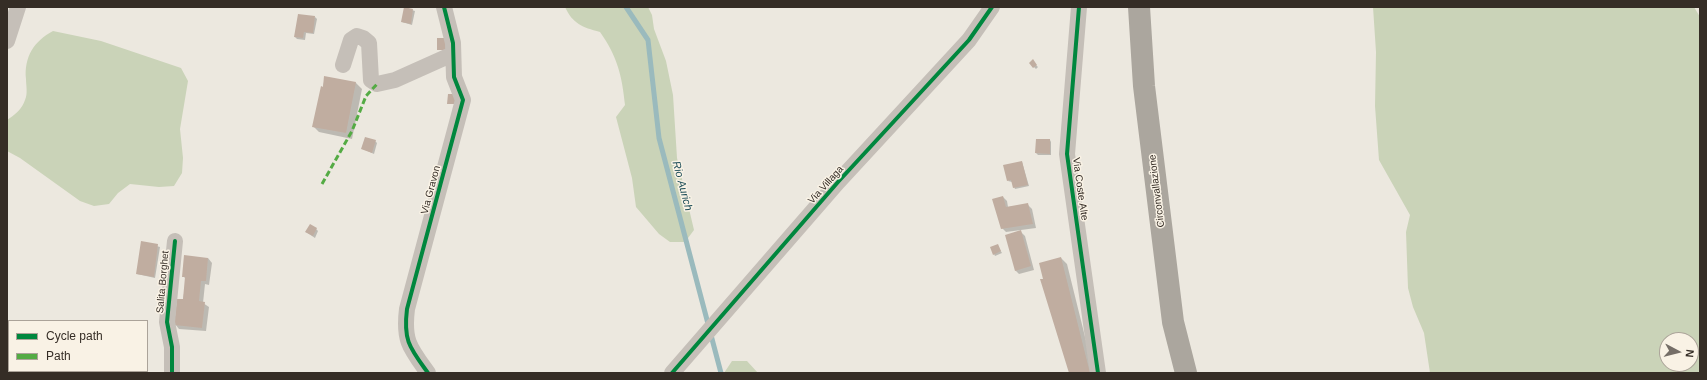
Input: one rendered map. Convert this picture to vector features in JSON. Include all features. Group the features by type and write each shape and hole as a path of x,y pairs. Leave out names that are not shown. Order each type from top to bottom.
{"highway":[{"name":"Circonvallazione","path":"1139,7 1144,86 1172,314 1186,373"}],"street":[{"path":"7,41 18,7"},
{"name":"Via Gravon","path":"428,373 411,350 405,330 407,309 463,100 454,77 453,43 444,7"},
{"name":"Via Villaga","path":"672,373 724,311 838,182 969,40 992,7"},
{"name":"Via Coste Alte","path":"1079,7 1067,154 1098,373"},
{"path":"343,65 351,40 357,36 363,38 369,43 371,80 377,84 395,80 453,54"},
{"name":"Salita Borghet","path":"172,373 172,347 167,322 175,241"}],"green space":[{"path":"565,7 648,7 652,15 654,29 666,61 673,95 677,158 694,230 685,242 670,242 659,234 636,207 632,178 616,117 625,105 618,66 611,49 600,32 579,24 571,17"},
{"path":"1373,7 1694,7 1700,17 1700,373 1430,373 1424,333 1413,307 1408,288 1406,232 1410,215 1379,160 1375,106 1376,52"},
{"path":"53,31 101,41 181,68 188,81 180,129 183,158 182,173 174,186 159,187 130,184 118,193 109,204 94,206 80,201 20,158 7,151 7,120 20,109 26,98 26,71 29,57 32,50 40,40"},
{"path":"732,361 747,361 758,373 724,373"}],"building":[{"path":"404,7 413,9 411,24 401,22"},
{"path":"298,14 315,16 313,33 304,32 303,38 294,37"},
{"path":"437,38 446,38 447,50 437,50"},
{"path":"1033,59 1037,65 1033,68 1029,63"},
{"path":"324,76 356,82 346,133 312,127 321,86 323,87"},
{"path":"448,94 456,94 455,104 447,104"},
{"path":"365,137 376,140 372,153 361,149"},
{"path":"1036,139 1050,139 1050,154 1035,153"},
{"path":"1022,161 1028,185 1013,188 1011,180 1007,181 1003,165"},
{"path":"1003,196 1006,207 1028,203 1033,224 1001,229 992,199"},
{"path":"310,224 317,228 313,236 305,232"},
{"path":"1021,230 1031,266 1015,271 1005,235"},
{"path":"141,241 158,244 154,277 136,274"},
{"path":"998,244 1001,251 993,255 990,247"},
{"path":"184,255 208,258 206,281 201,281 199,301 205,302 202,328 174,325 177,299 183,299 185,277 182,277"},
{"path":"1061,257 1090,373 1069,373 1040,279 1043,279 1039,263"}],"waterway":[{"name":"Rio Aurich","path":"626,7 648,40 659,138 721,373"}],"marked path":[{"path":"322,184 352,131 366,96 377,84"}],"cycle path":[{"path":"428,373 409,344 406,320 407,309 463,100 454,77 453,43 444,7"},
{"path":"672,373 838,182 969,40 992,7"},
{"path":"1079,7 1067,154 1098,373"},
{"path":"172,373 172,347 167,322 175,241"}]}
